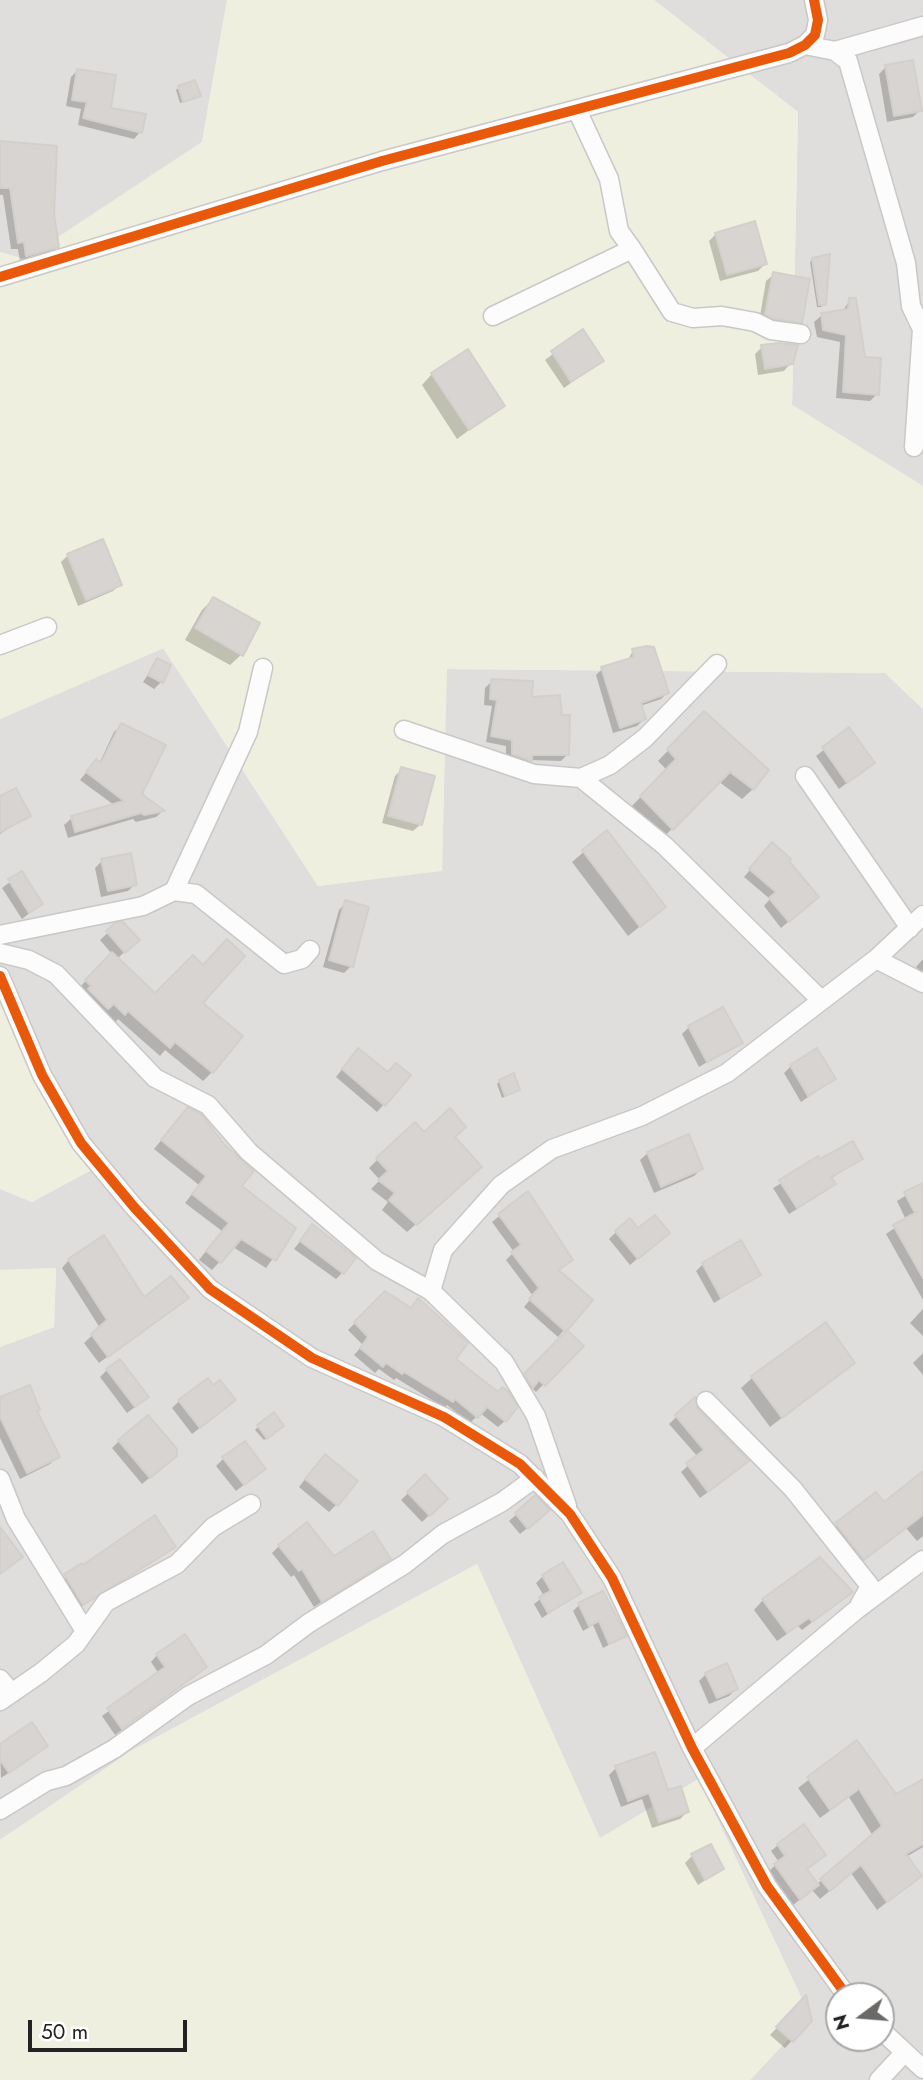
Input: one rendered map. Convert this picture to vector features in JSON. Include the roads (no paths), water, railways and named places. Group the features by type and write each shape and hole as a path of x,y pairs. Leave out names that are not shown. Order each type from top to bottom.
{"street":[{"path":"0,277 382,161 789,53 815,36 818,20 814,0"},
{"path":"835,51 923,26"},
{"path":"805,45 835,51 848,61 906,263 911,306 922,329 914,447"},
{"path":"577,110 609,179 619,231 672,313 693,318 722,316 755,322 771,330 801,334"},
{"path":"493,316 632,249"},
{"path":"0,645 47,627"},
{"path":"404,730 534,774 581,778 610,765 645,738 718,664"},
{"path":"174,891 248,732 263,668"},
{"path":"430,1291 443,1250 501,1185 552,1149 642,1116 726,1073 876,959 916,921 805,776"},
{"path":"581,778 665,846 820,999"},
{"path":"0,935 143,906 174,891 196,894 284,964 302,959 310,950"},
{"path":"0,953 29,960 56,974 155,1078 208,1105 249,1152 377,1261 430,1291 504,1362 536,1416 570,1514"},
{"path":"876,959 923,983"},
{"path":"0,976 41,1076 80,1143 134,1207 210,1289 312,1358 444,1417 520,1464 570,1514 612,1578 692,1748 767,1886 837,1982"},
{"path":"706,1401 793,1489 870,1586 856,1610"},
{"path":"0,1810 47,1781 66,1776 114,1749 188,1696 266,1655 309,1623 405,1564 443,1534 502,1502 535,1478"},
{"path":"0,1479 16,1519 85,1631"},
{"path":"0,1679 6,1697 76,1644 106,1602 177,1564 213,1527 251,1504"},
{"path":"692,1748 856,1610 923,1560"},
{"path":"895,2043 923,2069"},
{"path":"879,2080 905,2052"}]}
